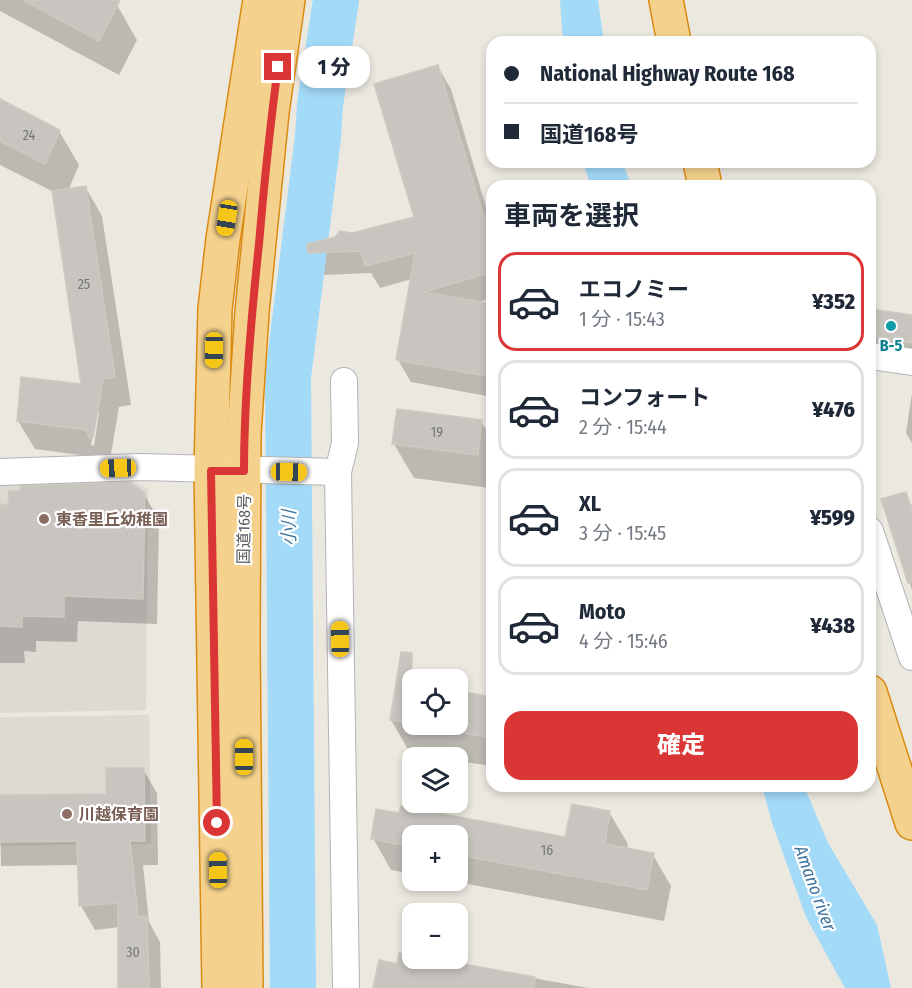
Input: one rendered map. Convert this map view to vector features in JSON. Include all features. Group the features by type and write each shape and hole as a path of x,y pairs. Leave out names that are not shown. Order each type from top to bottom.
{"highway":[{"path":"219,988 211,471 215,309 223,239 260,0"},
{"name":"国道168号","path":"246,988 244,434 252,312 272,112 288,0"},
{"path":"666,0 673,36"},
{"path":"876,711 912,823"}],"street":[{"path":"876,357 912,362"},
{"path":"344,381 345,443 338,472 346,988"},
{"path":"0,472 141,468 338,472"},
{"path":"876,549 912,657"}],"shaded area":[{"path":"125,476 148,489 146,710 0,713 0,481"},
{"path":"149,715 151,844 0,846 0,717"}],"water":[{"path":"560,0 598,0 603,36 563,36"},
{"path":"585,168 624,168 630,180 589,180"},
{"name":"Amano river","path":"764,792 807,792 828,843 877,925 891,988 845,988 806,917 772,823"}],"building":[{"path":"23,0 120,0 99,41"},
{"path":"438,65 486,224 486,274 424,292 486,303 486,376 396,360 415,253 365,266 361,251 308,253 307,244 335,237 340,231 352,233 414,217 374,84"},
{"path":"0,99 60,130 45,164 0,141"},
{"path":"86,186 115,377 103,379 93,438 89,438 87,430 17,421 21,377 81,384 52,191"},
{"name":"B-5","path":"876,310 912,315 912,343 876,338"},
{"path":"397,409 482,420 478,455 392,444"},
{"path":"130,482 145,493 143,599 64,596 64,617 22,616 22,627 0,626 0,504 8,505 9,491 20,491 20,486"},
{"path":"906,492 912,511 912,582 908,583 881,499"},
{"path":"401,652 412,653 412,669 402,669 402,722 390,720"},
{"path":"468,693 486,696 486,737 468,734"},
{"path":"106,768 144,768 145,841 130,841 138,917 147,916 149,988 118,988 118,903 79,906 77,841 0,842 0,795 106,794"},
{"path":"572,804 610,811 605,844 654,853 647,890 468,857 468,825 402,825 402,845 371,839 376,809 399,813 401,806 402,813 438,813 565,837"},
{"path":"399,953 402,953 402,969 468,969 468,965 535,977 534,988 373,988 379,960 397,964"}],"waterway":[{"name":"小川","path":"293,988 288,377 320,105 336,0"}],"place":[{"name":"B-5","path":"891,326"},
{"name":"東香里丘幼稚園","path":"44,519"},
{"name":"川越保育園","path":"67,814"}],"route":[{"path":"217,823 211,471 244,471 244,434 252,312 278,67"}]}
